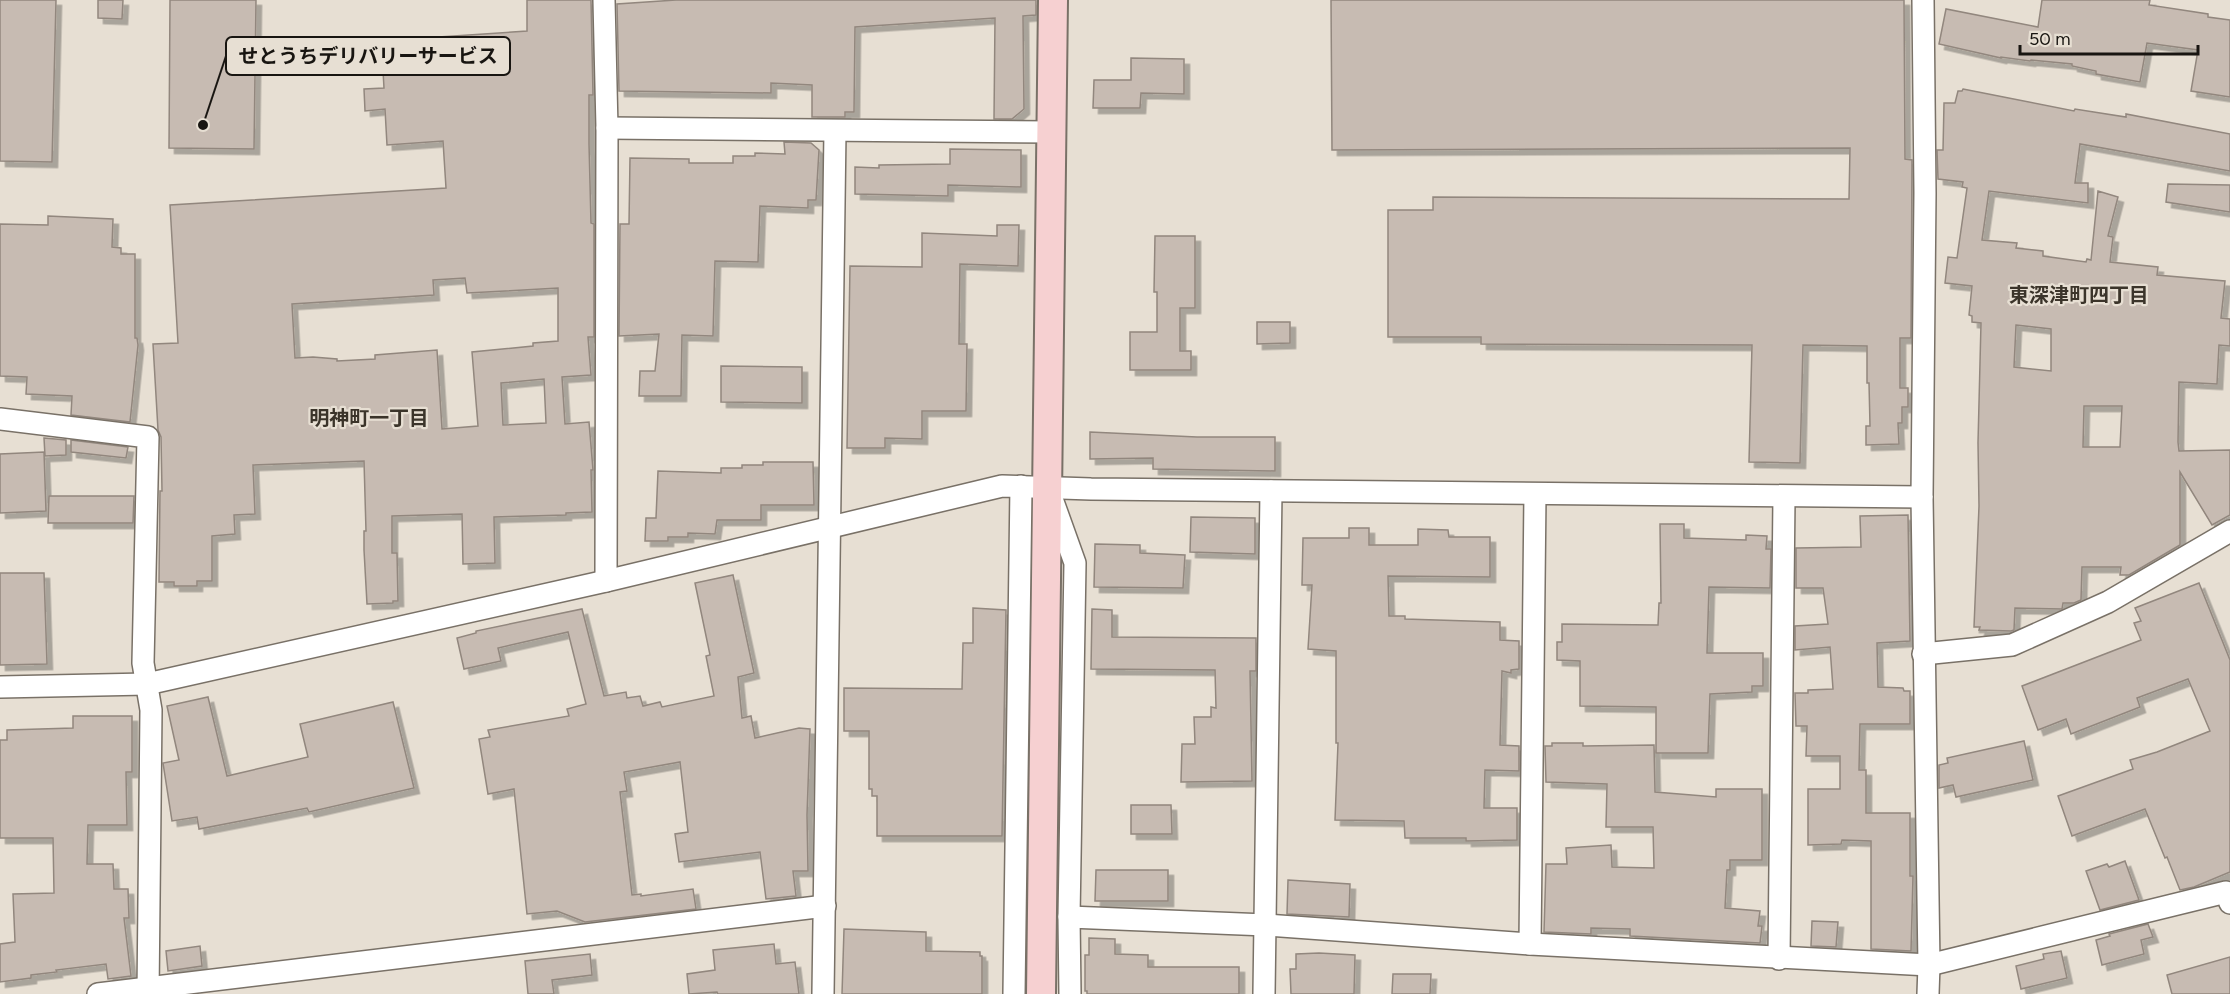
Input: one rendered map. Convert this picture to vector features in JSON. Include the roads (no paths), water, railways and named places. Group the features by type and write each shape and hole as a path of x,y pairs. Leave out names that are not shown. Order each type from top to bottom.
{"street":[{"path":"604,0 607,128 606,581"},
{"path":"1014,994 1034,487 1052,132 1053,0"},
{"path":"1923,0 1925,193 1922,497 1928,994"},
{"path":"607,128 1052,132"},
{"path":"823,994 835,131"},
{"path":"0,419 148,437 143,663 151,710 148,991"},
{"path":"0,687 147,684 606,581 1002,486 1922,497"},
{"path":"1034,487 1075,563 1069,917 1070,994"},
{"path":"1034,487 1041,994"},
{"path":"1264,994 1271,491"},
{"path":"1530,944 1535,494"},
{"path":"1779,958 1784,497"},
{"path":"1923,654 2012,645 2108,602 2230,531"},
{"path":"1069,917 1266,925 1530,944 1929,965 2226,892 2230,903"},
{"path":"98,994 148,991 825,906"}],"place":[{"name":"せとうちデリバリーサービス","path":"203,125"}],"district":[{"name":"東深津町四丁目","path":"2079,295"},
{"name":"明神町一丁目","path":"369,418"}]}
